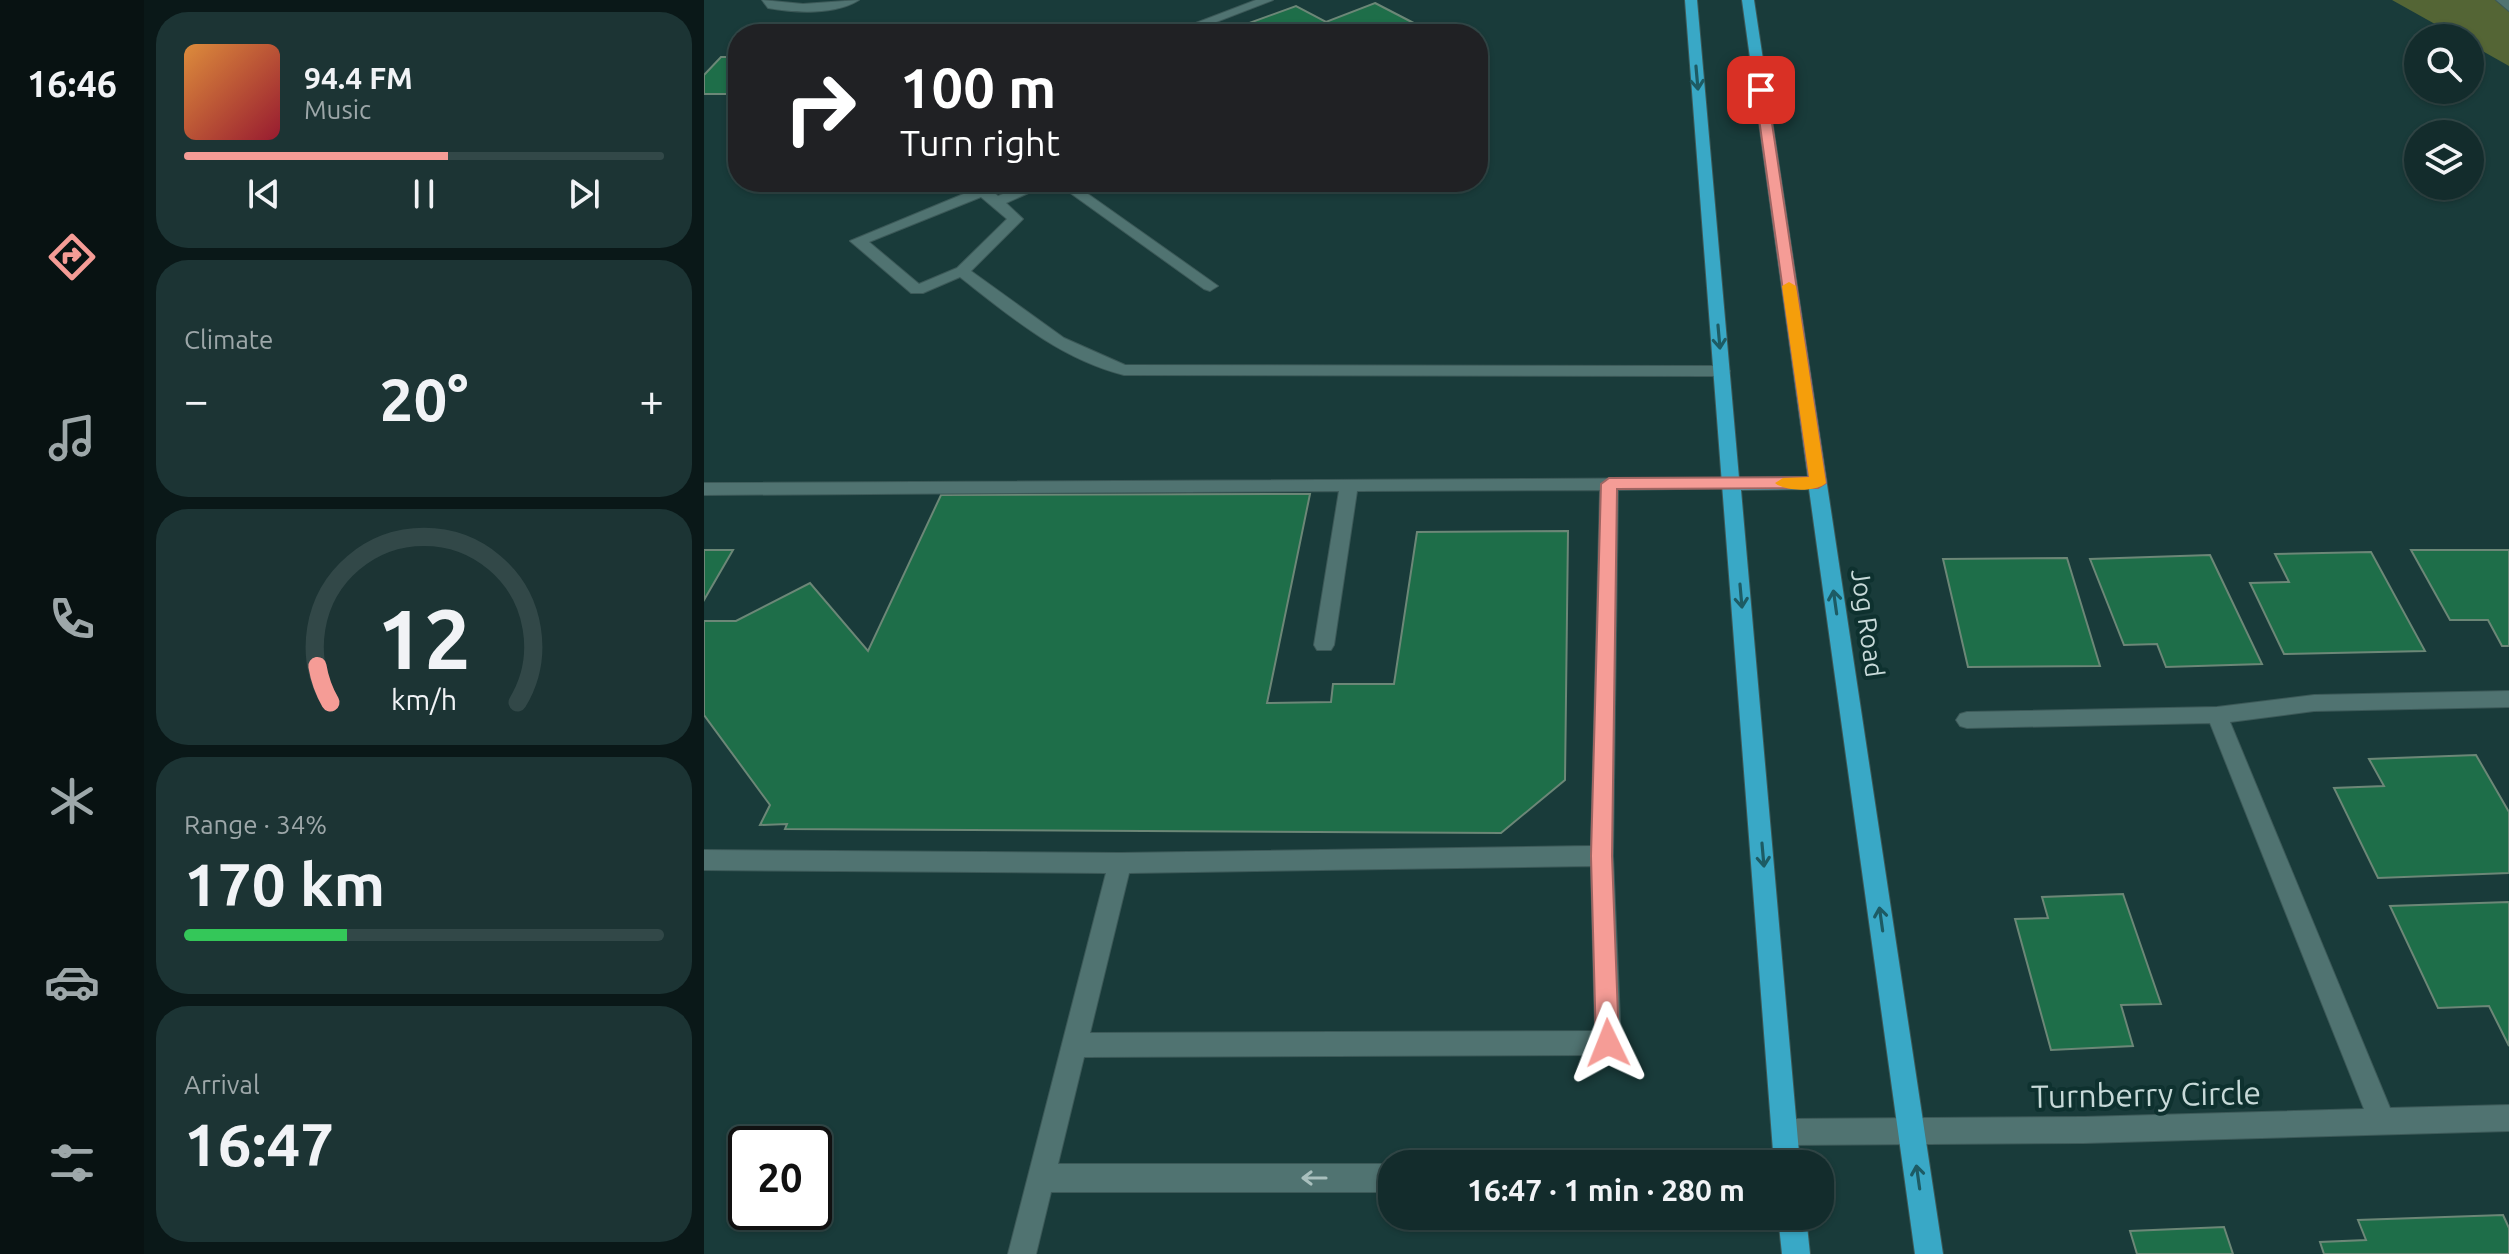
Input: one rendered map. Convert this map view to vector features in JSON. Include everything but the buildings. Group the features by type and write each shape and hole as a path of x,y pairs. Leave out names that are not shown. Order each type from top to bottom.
{"main road":[{"path":"1691,0 1787,1150"},
{"name":"Jog Road","path":"1748,0 1929,1254"},
{"path":"1731,484 1818,483"},
{"path":"1793,1230 1796,1254"}],"street":[{"path":"768,0 772,5 791,9 818,8 853,0"},
{"path":"1201,24 1267,0"},
{"path":"2502,0 2509,7"},
{"path":"980,192 858,241 917,290 962,271 1016,219 984,192"},
{"path":"996,202 1021,192"},
{"path":"1076,192 1210,286"},
{"path":"962,271 1055,343 1092,362 1124,370 1722,371"},
{"path":"1074,1045 1608,1043 1602,856 1609,484"},
{"path":"704,489 1731,484"},
{"path":"1324,645 1349,485"},
{"path":"1967,720 2217,715 2314,703 2509,699"},
{"path":"2217,715 2382,1122"},
{"path":"704,860 1120,863 1602,856"},
{"path":"1022,1254 1120,863"},
{"name":"Turnberry Circle","path":"1787,1132 1912,1132 2509,1118"},
{"path":"1041,1178 1378,1178"}],"green space":[{"path":"2392,0 2509,0 2509,66 2484,52 2484,24 2435,24"}],"slow traffic":[{"path":"1783,483 1818,483 1789,286"}],"route":[{"path":"1608,1043 1602,856 1609,484 1818,483 1761,90"}]}
